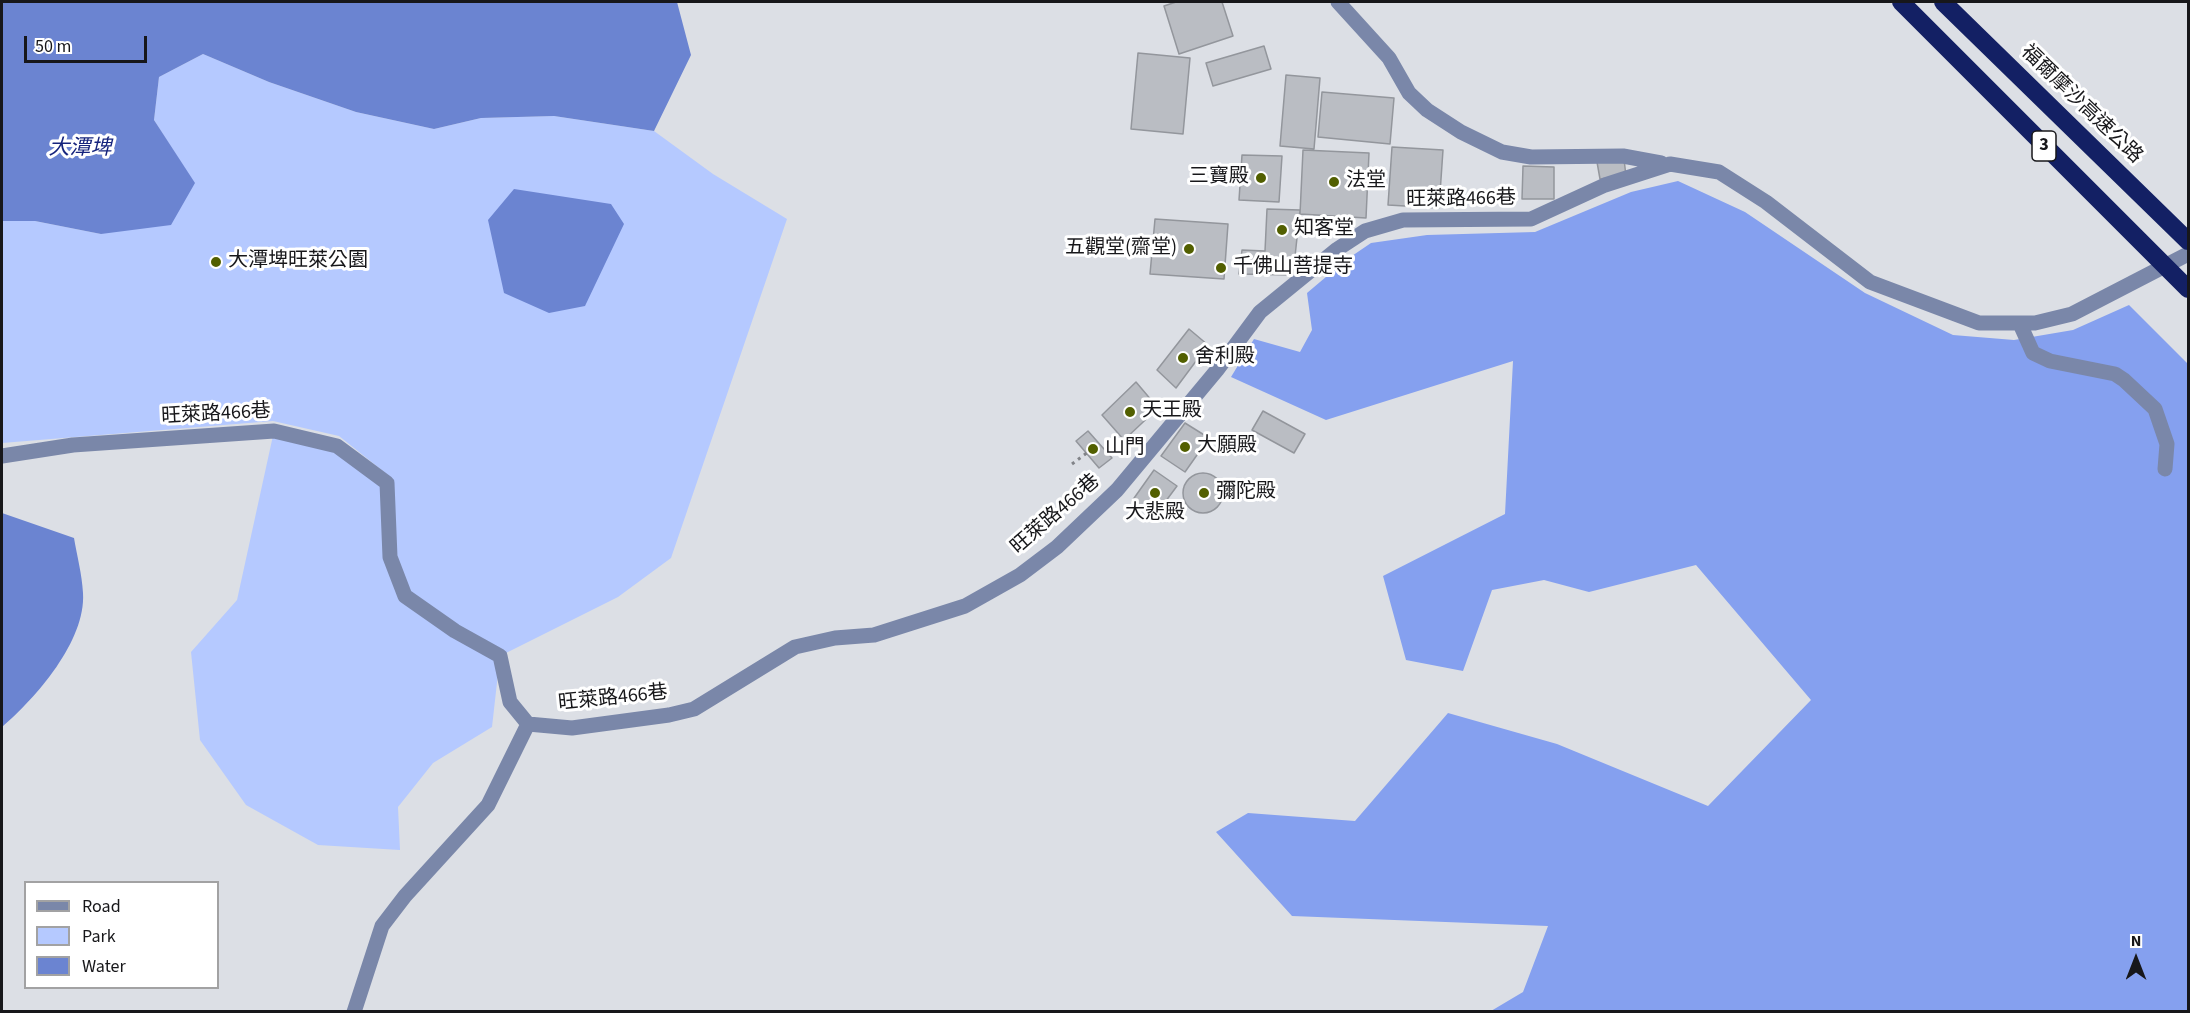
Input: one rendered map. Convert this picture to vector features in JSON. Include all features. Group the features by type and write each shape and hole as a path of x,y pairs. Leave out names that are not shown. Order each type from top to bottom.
{"highway":[{"name":"3","path":"1901,2 2188,289"},
{"name":"福爾摩沙高速公路","path":"1943,2 2188,241"}],"lane":[{"path":"1338,2 1389,58 1409,93 1426,110 1471,137 1502,152 1531,157 1623,156 1670,164"},
{"name":"旺萊路466巷","path":"2,456 73,446 274,431 337,446 387,483 390,557 405,596 455,631 500,656 510,702 528,724 572,728 669,715 694,709 795,648 835,638 874,635 965,606 1020,575 1057,547 1117,490 1217,370 1260,312 1336,250 1365,231 1403,220 1531,219 1605,185 1670,164 1719,172 1766,202 1870,282 1979,323 2020,324 2072,314 2188,254"},
{"path":"2020,324 2033,353 2050,361 2115,374 2155,409 2167,444 2165,469"},
{"path":"354,1011 382,926 405,896 488,805 528,724"}],"path":[{"path":"1071,464 1092,449"}],"green space":[{"path":"203,54 269,82 356,112 434,129 481,118 554,116 654,131 713,174 787,219 671,558 618,597 500,656 492,727 433,763 398,807 400,850 318,845 246,805 200,740 191,652 237,600 274,431 337,446 389,476 339,436 273,421 2,443 2,221 35,221 101,234 194,183 154,120 159,77"}],"shaded area":[{"path":"1678,181 1745,212 1865,293 1953,335 2014,340 2073,330 2129,305 2188,364 2188,1011 1491,1011 1523,992 1548,926 1292,916 1216,832 1248,813 1355,821 1448,713 1557,744 1708,806 1811,700 1696,565 1589,592 1544,580 1492,590 1463,671 1406,660 1383,576 1505,514 1513,361 1326,420 1231,377 1254,339 1300,352 1312,330 1307,293 1346,260 1371,243 1427,235 1535,232 1631,192"}],"water":[{"name":"大潭埤","path":"2,2 677,2 691,55 654,131 554,116 481,118 434,129 356,112 269,82 203,54 159,77 154,120 195,183 171,225 101,234 35,221 2,221"},
{"path":"514,189 611,204 624,224 585,306 549,313 504,293 488,220"},
{"path":"2,513 74,538 83,593 82,611 68,649 43,685 2,727"}],"building":[{"path":"1176,2 1222,2 1233,36 1179,54 1164,6"},
{"path":"1264,46 1271,69 1213,86 1206,63"},
{"path":"1138,53 1190,58 1183,134 1131,129"},
{"path":"1286,75 1320,78 1314,149 1280,146"},
{"path":"1322,92 1394,98 1390,144 1318,137"},
{"path":"1392,147 1443,150 1439,208 1388,205"},
{"name":"法堂","path":"1303,150 1369,153 1366,218 1300,214"},
{"name":"三寶殿","path":"1242,155 1282,156 1279,202 1239,200"},
{"path":"1624,159 1626,176 1600,179 1597,162"},
{"path":"1523,166 1554,167 1554,199 1522,199"},
{"name":"知客堂","path":"1267,209 1300,210 1293,275 1239,274 1242,250 1265,251"},
{"name":"五觀堂(齋堂)","path":"1155,219 1228,224 1224,279 1150,274"},
{"name":"舍利殿","path":"1189,329 1208,345 1176,388 1157,370"},
{"name":"天王殿","path":"1136,382 1158,408 1124,440 1102,415"},
{"path":"1263,411 1305,434 1294,453 1252,430"},
{"name":"大願殿","path":"1185,423 1209,438 1185,472 1161,456"},
{"name":"山門","path":"1088,431 1112,458 1099,468 1076,441"},
{"name":"大悲殿","path":"1154,470 1177,486 1154,517 1132,501"},
{"name":"彌陀殿","path":"1203,473 1217,479 1223,493 1217,507 1203,513 1189,507 1183,493 1189,479"}],"place":[{"name":"三寶殿","path":"1261,178"},
{"name":"法堂","path":"1334,182"},
{"name":"知客堂","path":"1282,230"},
{"name":"五觀堂(齋堂)","path":"1189,249"},
{"name":"大潭埤旺萊公園","path":"216,262"},
{"name":"千佛山菩提寺","path":"1221,268"},
{"name":"舍利殿","path":"1183,358"},
{"name":"天王殿","path":"1130,412"},
{"name":"大願殿","path":"1185,447"},
{"name":"山門","path":"1093,449"},
{"name":"大悲殿","path":"1155,493"},
{"name":"彌陀殿","path":"1204,493"}]}
